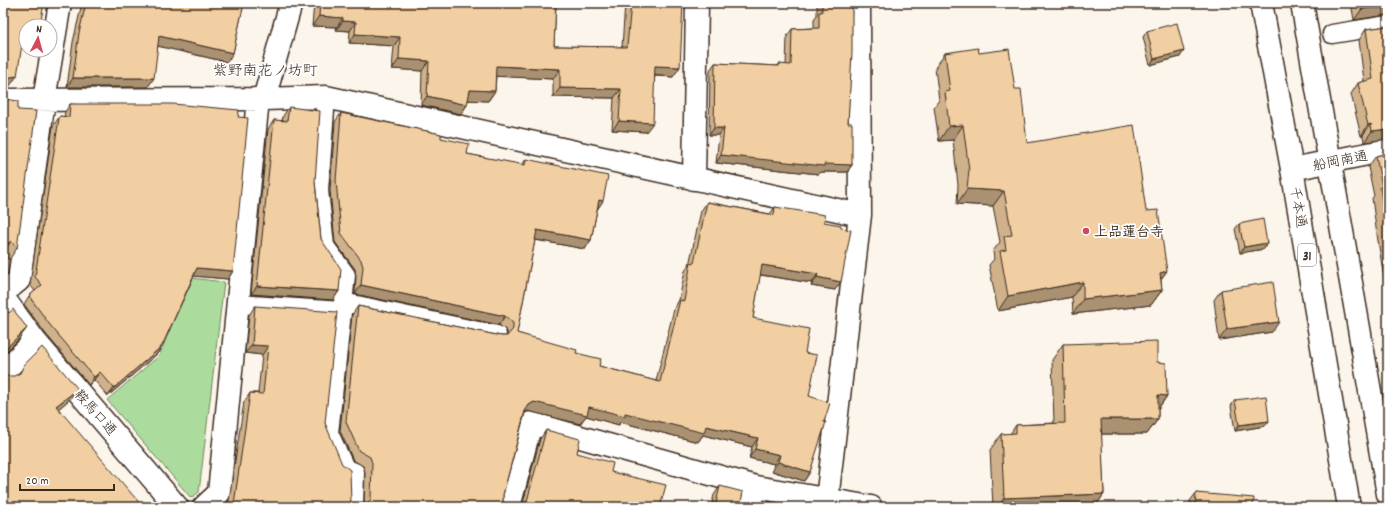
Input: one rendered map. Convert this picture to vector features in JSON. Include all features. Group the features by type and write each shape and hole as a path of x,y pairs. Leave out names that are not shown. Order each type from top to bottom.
{"street":[{"path":"3,293 19,280 44,100 60,3"},
{"path":"204,507 219,493 261,99 291,3"},
{"path":"694,179 697,3"},
{"path":"839,503 860,215 859,3"},
{"name":"千本通","path":"1262,3 1292,168 1349,507"},
{"path":"1302,3 1388,494"},
{"path":"3,100 261,99 326,97 860,215"},
{"name":"船岡南通","path":"1292,168 1388,150"},
{"name":"鞍馬口通","path":"3,297 35,341 177,507"},
{"path":"3,376 5,370 35,341"},
{"path":"509,507 531,423 752,497 839,503 871,507"}],"lane":[{"path":"1332,34 1388,25"},
{"path":"326,97 319,190 325,246 346,275 329,433 345,468 355,472 354,507"},
{"path":"238,304 343,306 497,335"}],"green space":[{"path":"191,278 224,282 199,492 191,498 107,400 159,356"}],"building":[{"path":"3,3 44,3 41,18 18,18 18,58 20,58 17,76 3,79"},
{"path":"86,3 244,3 233,53 159,36 154,78 73,78 79,33"},
{"path":"320,3 556,3 554,46 627,47 631,3 683,3 680,67 655,66 653,123 619,121 621,89 560,88 560,69 496,66 495,91 470,90 467,105 427,96 429,61 399,59 400,37 355,34 356,22 343,21 343,18 319,16"},
{"path":"822,3 852,3 852,53 848,123 852,123 852,165 824,164 824,166 721,155 724,128 714,128 715,63 779,66 779,64 791,65 792,29 819,28 819,12 822,12"},
{"path":"1361,3 1388,3 1388,5 1362,9"},
{"path":"1177,23 1184,51 1154,59 1147,31"},
{"path":"1388,26 1388,129 1372,131 1371,124 1368,125 1358,83 1373,79 1366,29"},
{"path":"978,48 979,53 1009,49 1015,89 1021,89 1027,143 1134,125 1146,211 1158,210 1167,271 1160,273 1162,290 1083,299 1083,282 1008,296 1000,251 1006,250 1004,236 1012,235 1004,191 967,189 969,170 963,125 949,126 945,92 950,91 945,53"},
{"path":"3,97 5,99 18,101 18,110 36,111 17,248 11,241 3,247"},
{"path":"70,104 173,104 239,110 238,117 248,118 233,271 197,268 162,346 114,388 100,372 94,377 50,325 29,296 42,285 35,277 59,118 60,116 69,117"},
{"path":"289,107 320,111 315,182 321,239 341,269 339,291 257,286 274,120 287,121"},
{"path":"341,113 441,134 441,138 469,144 467,154 525,165 526,159 608,176 603,201 599,200 591,240 537,230 517,333 577,350 576,353 601,359 599,366 660,382 680,300 684,301 691,262 694,263 707,202 774,215 775,207 825,215 824,222 841,225 841,228 851,230 841,282 817,277 818,274 762,265 753,318 809,329 805,353 817,355 809,396 830,403 824,422 826,422 810,472 778,462 780,455 755,449 758,438 706,426 704,433 625,413 625,416 589,407 587,415 534,402 529,405 525,411 503,495 503,502 507,507 366,507 371,499 372,463 370,457 359,451 346,422 358,306 501,336 507,336 513,329 513,323 505,316 361,285 363,267 361,260 341,233 336,181"},
{"path":"1388,153 1388,244 1380,187 1382,187 1376,156"},
{"path":"1263,219 1267,243 1244,247 1239,224"},
{"path":"1273,282 1279,322 1227,329 1221,290"},
{"path":"3,306 9,313 13,309 27,328 3,352"},
{"path":"255,306 337,312 325,423 342,464 350,470 351,503 355,507 230,507 234,504 250,393 263,394 268,346 252,345"},
{"path":"1157,341 1157,362 1166,363 1167,396 1158,395 1158,419 1101,419 1104,494 1004,498 1001,434 1016,433 1016,425 1065,423 1063,344"},
{"path":"42,347 78,389 56,406 143,507 3,507 3,373 7,376 14,376 20,373 24,365"},
{"path":"1266,396 1269,421 1239,425 1235,400"},
{"path":"546,430 580,439 577,453 613,463 611,472 666,485 660,507 524,507 527,501"},
{"path":"720,486 743,492 740,507 715,507"},
{"path":"1196,493 1254,498 1253,507 1195,507"}],"place":[{"name":"上品蓮台寺","path":"1086,231"}],"district":[{"name":"紫野南花ノ坊町","path":"265,70"}]}
